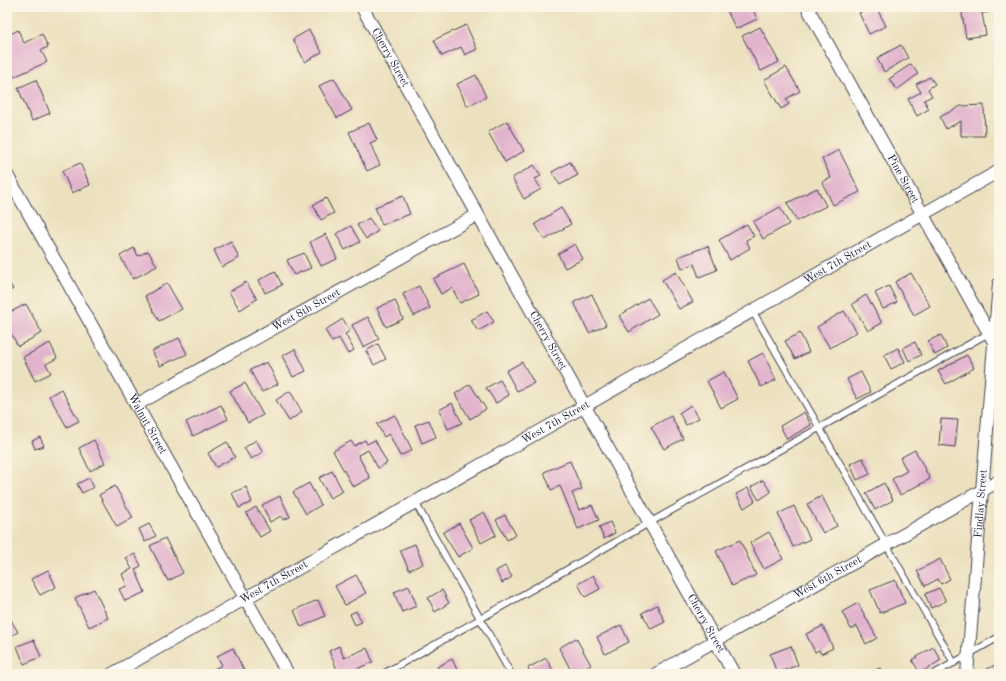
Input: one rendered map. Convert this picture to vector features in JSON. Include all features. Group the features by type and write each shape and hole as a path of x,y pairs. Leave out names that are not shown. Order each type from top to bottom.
{"street":[{"name":"Cherry Street","path":"362,7 734,674"},
{"name":"Pine Street","path":"807,7 923,213 995,336"},
{"name":"West 7th Street","path":"112,674 999,171"},
{"name":"Walnut Street","path":"7,175 288,674"},
{"name":"West 8th Street","path":"136,405 477,215"},
{"name":"Findlay Street","path":"967,674 999,284"},
{"name":"West 6th Street","path":"656,674 999,481"}],"lane":[{"path":"752,310 887,543 954,663"},
{"path":"383,674 820,427 995,336"},
{"path":"415,502 511,674"},
{"path":"934,674 999,637"}],"building":[{"path":"725,7 752,7 757,19 736,29"},
{"path":"872,7 876,7 886,26 869,34 859,13"},
{"path":"961,7 989,7 990,12 982,13 986,35 966,38"},
{"path":"466,25 477,49 465,55 461,47 442,56 434,40"},
{"path":"760,27 779,62 761,71 742,36"},
{"path":"18,30 24,43 42,34 48,47 41,50 47,62 9,79 7,74 7,36"},
{"path":"309,30 322,52 305,62 293,39"},
{"path":"901,45 908,58 884,72 877,58"},
{"path":"911,64 918,74 897,90 889,79"},
{"path":"786,67 800,91 786,99 789,104 781,109 764,80"},
{"path":"476,75 486,97 467,106 457,84"},
{"path":"930,77 935,84 928,89 932,96 924,100 929,109 917,116 908,99 921,92 916,84"},
{"path":"334,78 352,110 337,118 319,86"},
{"path":"36,80 50,113 32,121 18,88"},
{"path":"984,105 985,136 961,136 961,121 946,129 940,117 961,106"},
{"path":"507,121 524,151 505,162 488,132"},
{"path":"369,123 377,140 370,143 380,165 367,171 349,132"},
{"path":"839,150 860,192 833,205 822,182 831,178 822,159"},
{"path":"570,162 578,175 560,185 552,172"},
{"path":"80,163 90,185 72,193 62,171"},
{"path":"534,165 541,176 535,179 541,189 524,199 512,178"},
{"path":"817,188 826,206 797,221 787,203"},
{"path":"403,196 410,214 382,225 375,207"},
{"path":"326,198 334,213 321,220 313,205"},
{"path":"780,207 789,224 763,239 753,222"},
{"path":"561,208 571,224 545,240 535,224"},
{"path":"369,218 378,231 366,239 357,225"},
{"path":"747,224 754,236 746,240 750,248 730,260 719,240"},
{"path":"351,226 360,242 345,250 336,234"},
{"path":"326,234 337,259 321,266 310,242"},
{"path":"231,241 239,258 222,267 214,250"},
{"path":"575,244 583,259 565,268 558,254"},
{"path":"708,246 717,270 699,277 694,264 682,269 678,257"},
{"path":"134,248 138,256 148,251 157,266 133,279 120,256"},
{"path":"304,253 311,268 294,275 287,260"},
{"path":"464,264 479,294 460,303 452,288 441,294 433,279"},
{"path":"275,271 282,285 265,293 259,280"},
{"path":"676,272 693,302 679,309 662,280"},
{"path":"911,273 930,306 914,315 895,282"},
{"path":"7,280 13,289 7,293"},
{"path":"246,282 257,299 240,310 229,292"},
{"path":"167,283 182,309 159,321 145,296"},
{"path":"419,286 430,308 414,316 403,294"},
{"path":"889,286 897,302 883,309 875,293"},
{"path":"592,294 606,325 589,333 574,302"},
{"path":"866,295 882,323 868,331 852,304"},
{"path":"648,298 658,314 629,332 619,316"},
{"path":"395,300 403,319 386,327 377,308"},
{"path":"26,304 42,333 18,346 7,326 7,314"},
{"path":"487,311 494,322 478,331 471,320"},
{"path":"844,311 857,332 830,348 817,327"},
{"path":"368,317 379,339 363,347 352,325"},
{"path":"343,319 350,331 345,334 354,350 348,354 339,338 332,342 325,330"},
{"path":"800,333 809,352 795,359 785,341"},
{"path":"941,335 947,348 935,355 928,341"},
{"path":"179,338 187,354 160,366 152,351"},
{"path":"915,342 921,355 909,361 903,348"},
{"path":"50,343 57,358 46,364 51,373 35,381 23,357"},
{"path":"378,344 386,359 374,365 366,351"},
{"path":"898,348 905,362 891,369 884,355"},
{"path":"295,349 306,371 293,377 282,356"},
{"path":"763,353 776,380 761,387 748,361"},
{"path":"967,355 974,368 946,384 938,371"},
{"path":"267,362 278,384 262,392 250,370"},
{"path":"522,362 534,383 517,391 506,371"},
{"path":"724,372 738,399 721,408 707,381"},
{"path":"861,372 871,392 857,399 847,379"},
{"path":"500,380 509,395 496,403 486,388"},
{"path":"245,383 263,415 248,423 230,391"},
{"path":"470,384 486,409 470,419 455,394"},
{"path":"61,389 79,421 67,427 49,396"},
{"path":"290,391 302,412 289,421 276,400"},
{"path":"452,403 462,423 448,429 439,410"},
{"path":"221,405 228,419 193,436 186,422"},
{"path":"691,405 699,418 686,425 679,413"},
{"path":"804,412 811,425 787,439 780,426"},
{"path":"395,415 412,450 400,456 389,434 384,437 377,424"},
{"path":"671,416 683,439 664,449 651,427"},
{"path":"941,419 958,420 955,447 939,445"},
{"path":"429,420 436,437 422,443 415,425"},
{"path":"40,437 44,446 35,449 32,441"},
{"path":"94,440 105,463 90,471 79,448"},
{"path":"256,440 263,452 251,459 244,448"},
{"path":"365,440 367,444 375,440 387,463 378,468 368,450 358,455 370,478 353,487 333,451 351,441 354,446"},
{"path":"227,442 235,457 216,467 208,453"},
{"path":"915,450 930,479 900,495 892,479 907,471 900,458"},
{"path":"863,458 870,474 857,480 850,464"},
{"path":"570,461 582,489 572,493 579,510 592,505 599,520 578,529 560,486 551,490 544,472"},
{"path":"332,471 343,491 330,498 319,478"},
{"path":"89,478 94,487 82,493 77,484"},
{"path":"763,480 771,492 759,500 751,487"},
{"path":"309,483 321,505 306,514 293,492"},
{"path":"884,483 893,500 875,510 866,493"},
{"path":"115,486 133,518 117,527 99,495"},
{"path":"246,487 252,502 239,508 232,493"},
{"path":"748,488 755,501 744,508 736,494"},
{"path":"280,496 290,517 283,520 281,516 270,522 262,505"},
{"path":"822,496 837,526 823,533 807,504"},
{"path":"794,506 810,539 793,547 778,514"},
{"path":"256,507 270,531 260,537 246,513"},
{"path":"484,512 496,535 481,543 469,520"},
{"path":"505,515 516,535 507,540 496,520"},
{"path":"610,522 615,533 604,539 599,527"},
{"path":"459,523 473,548 458,557 443,533"},
{"path":"149,524 156,536 145,542 139,529"},
{"path":"769,532 783,559 764,569 750,543"},
{"path":"165,538 183,573 168,581 150,546"},
{"path":"740,540 756,575 732,586 716,551"},
{"path":"415,544 423,564 409,570 400,550"},
{"path":"135,554 141,566 135,569 145,592 125,601 119,589 127,586 122,574 132,569 126,558"},
{"path":"940,559 950,579 941,584 938,579 925,586 917,571"},
{"path":"505,566 512,577 502,583 496,571"},
{"path":"48,570 56,587 40,595 31,579"},
{"path":"356,575 366,593 345,605 335,586"},
{"path":"593,575 600,589 585,597 578,584"},
{"path":"895,580 905,603 880,613 870,590"},
{"path":"409,586 417,606 402,612 394,592"},
{"path":"939,588 946,601 931,608 925,594"},
{"path":"94,589 108,618 89,627 75,598"},
{"path":"442,590 449,603 435,612 428,598"},
{"path":"318,600 325,616 301,627 294,610"},
{"path":"858,603 877,638 866,644 857,626 851,629 842,612"},
{"path":"657,605 665,622 651,629 642,613"},
{"path":"356,611 362,622 355,625 350,614"},
{"path":"9,617 18,632 7,638 7,619"},
{"path":"621,625 629,642 605,654 597,637"},
{"path":"823,626 833,648 821,654 819,650 815,652 806,634"},
{"path":"576,638 591,665 573,674 559,648"},
{"path":"34,640 41,657 24,664 17,646"},
{"path":"339,646 344,658 367,648 373,662 345,674 339,674 329,651"},
{"path":"791,646 798,665 777,673 770,654"},
{"path":"933,647 941,660 920,673 912,660"},
{"path":"233,648 245,673 216,674 214,669 222,665 217,656"},
{"path":"546,658 555,674 531,674 528,668"},
{"path":"452,659 459,674 441,674 437,667"},
{"path":"999,663 999,674 990,674 987,669"},
{"path":"880,668 883,674 868,674"}]}
